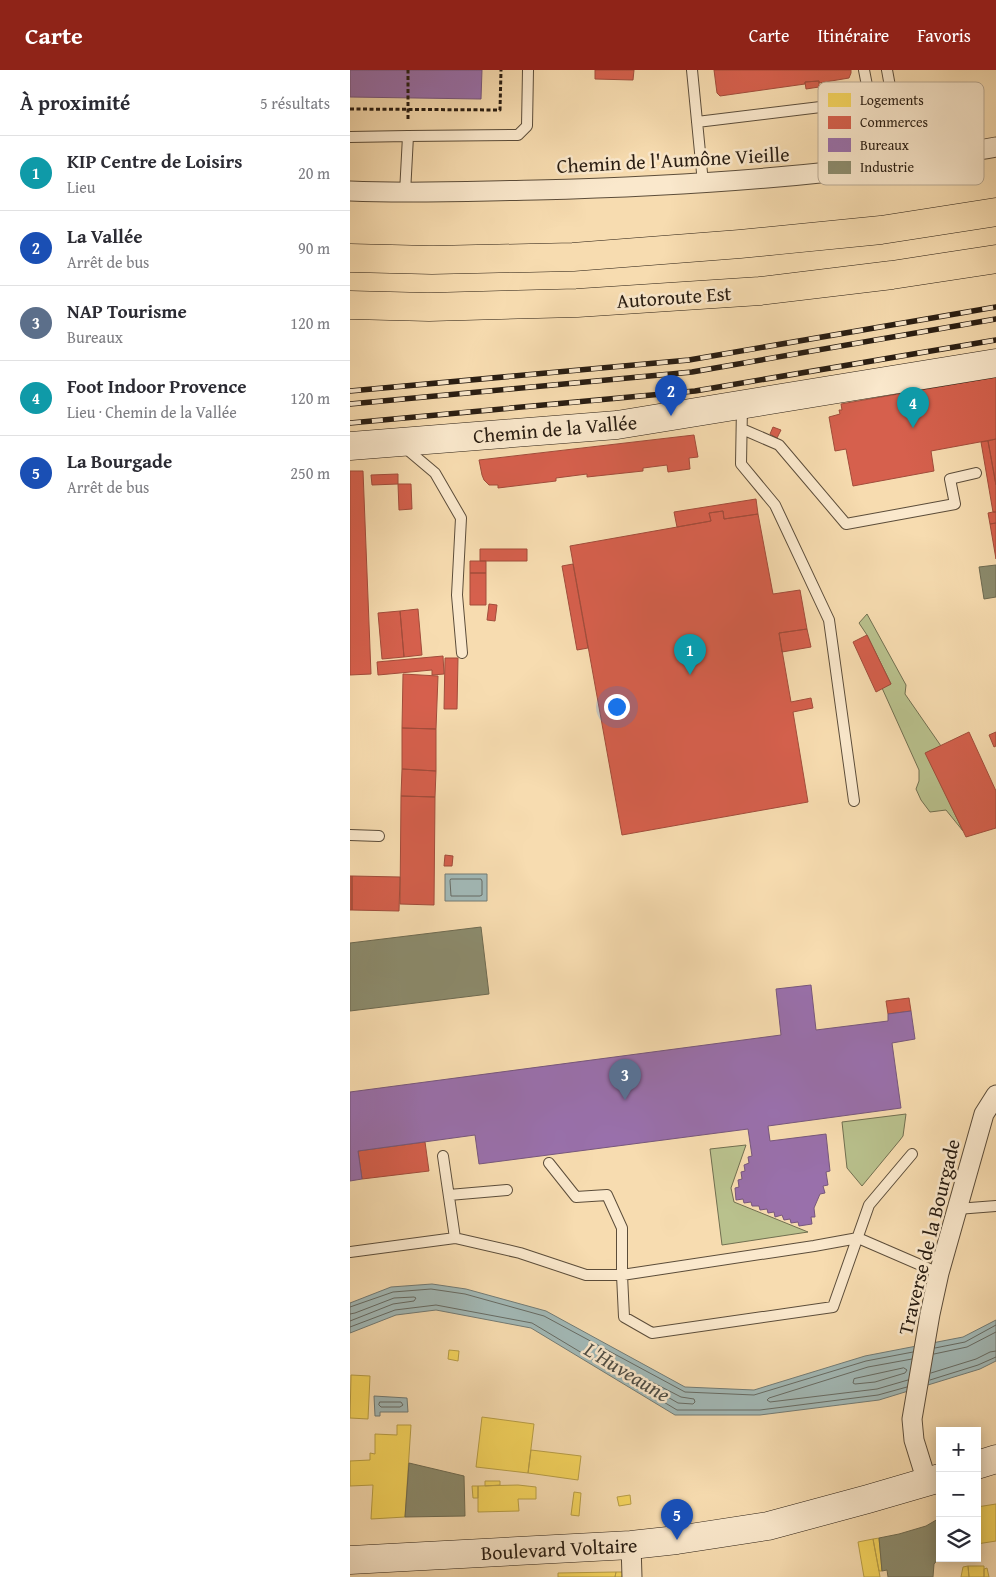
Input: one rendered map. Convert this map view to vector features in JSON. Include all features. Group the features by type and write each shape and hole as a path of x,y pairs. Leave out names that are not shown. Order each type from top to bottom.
{"highway":[{"path":"350,258 432,260 592,255 740,244 881,230 996,212"},
{"name":"Autoroute Est","path":"350,304 429,307 577,303 760,291 892,275 996,259"}],"street":[{"name":"Chemin de l'Aumône Vieille","path":"350,191 405,193 586,189 703,183 818,172"},
{"name":"Chemin de la Vallée","path":"350,446 742,417 996,363"},
{"name":"Traverse de la Bourgade","path":"933,1480 914,1440 912,1419 939,1273 984,1114 996,1095"},
{"path":"981,1464 996,1459"},
{"name":"Boulevard Voltaire","path":"359,1566 677,1540 768,1526 933,1480"},
{"path":"631,1545 632,1577"}],"lane":[{"path":"350,137 518,135 527,126 528,70"},
{"path":"692,70 703,183"},
{"path":"697,122 818,107"},
{"path":"405,193 408,136"},
{"path":"742,417 779,445 846,524 955,504 950,479 976,474"},
{"path":"742,417 741,464 775,505 829,620 854,802"},
{"path":"398,442 435,473 461,518 457,595 462,653"},
{"path":"350,834 380,836"},
{"path":"549,1163 576,1197 607,1196 622,1228 624,1317 652,1334 833,1307 869,1205 912,1154"},
{"path":"443,1156 455,1238"},
{"path":"449,1195 507,1190"},
{"path":"957,1209 996,1206"},
{"path":"350,1252 455,1238 520,1253 586,1275 622,1275 858,1238 939,1273"}],"path":[{"path":"408,70 408,136"},
{"path":"350,109 500,110 501,70"}],"green space":[{"path":"867,614 906,685 905,694 941,746 926,753 963,831 946,810 930,812 916,789 919,781 919,770 882,688 891,684 867,635 859,623"},
{"path":"906,1114 903,1136 862,1186 847,1168 842,1122"},
{"path":"746,1145 731,1188 734,1202 808,1232 722,1245 710,1149"}],"water":[{"path":"445,874 487,874 487,901 445,901"},
{"name":"L'Huveaune","path":"432,1284 466,1289 546,1311 685,1387 754,1390 865,1356 963,1337 996,1320 996,1361 980,1369 879,1400 760,1415 675,1415 531,1328 436,1310 396,1315 350,1333 350,1303 391,1287"},
{"path":"374,1396 407,1398 408,1412 380,1412 380,1416 375,1416"}],"building: Logements":[{"path":"449,1350 459,1351 458,1361 448,1359"},
{"path":"351,1375 370,1376 368,1419 350,1418"},
{"path":"482,1417 534,1424 528,1473 476,1467"},
{"path":"397,1425 411,1425 405,1517 371,1519 373,1485 350,1486 350,1461 370,1460 370,1453 375,1454 375,1434 397,1435"},
{"path":"531,1450 581,1456 578,1480 528,1473"},
{"path":"485,1481 500,1481 500,1485 485,1486"},
{"path":"518,1485 536,1487 536,1499 518,1499 519,1511 478,1512 478,1486"},
{"path":"472,1486 478,1486 478,1498 473,1498"},
{"path":"574,1492 581,1493 579,1516 571,1515"},
{"path":"630,1495 631,1504 619,1506 617,1497"},
{"path":"996,1504 996,1541 981,1543 981,1506"},
{"path":"879,1538 882,1571 879,1571 873,1539"},
{"path":"873,1539 880,1577 864,1577 858,1542"},
{"path":"968,1566 984,1566 984,1577 969,1577"},
{"path":"968,1566 969,1577 961,1577 963,1567"},
{"path":"987,1568 989,1577 984,1577 984,1569"},
{"path":"616,1572 623,1572 622,1577 615,1577"},
{"path":"616,1572 615,1577 558,1577 558,1573"}],"building: Commerces":[{"path":"595,70 634,70 633,80 595,79"},
{"path":"714,70 851,70 849,78 825,82 805,82 805,84 720,96 717,93"},
{"path":"819,81 818,87 806,89 805,82"},
{"path":"996,377 996,439 931,451 934,471 853,486 846,449 835,451 829,417 840,414 839,410 842,410 841,404"},
{"path":"773,427 781,430 777,438 770,434"},
{"path":"694,435 698,457 689,458 690,469 668,472 667,465 643,468 643,471 587,477 587,474 556,478 556,481 498,488 498,485 489,485 484,480 479,460"},
{"path":"996,439 996,485 988,441"},
{"path":"988,441 996,485 996,512 993,512 981,442"},
{"path":"350,471 363,471 371,674 350,675"},
{"path":"398,474 398,484 372,485 371,475"},
{"path":"398,484 411,484 412,509 399,510"},
{"path":"756,499 758,514 724,519 723,511 709,513 711,521 677,527 674,512"},
{"path":"723,511 724,519 758,514 773,594 800,590 807,629 779,633 791,702 811,698 813,708 793,712 808,802 622,835 570,546 711,521 709,513"},
{"path":"996,512 996,523 990,524 988,513"},
{"path":"996,523 996,559 990,524"},
{"path":"480,549 527,549 527,561 480,561"},
{"path":"470,561 486,561 486,573 470,573"},
{"path":"573,564 588,648 577,650 562,566"},
{"path":"470,573 486,573 486,605 470,605"},
{"path":"489,604 497,605 495,621 487,620"},
{"path":"418,609 422,655 404,657 400,611"},
{"path":"400,611 404,657 382,659 378,613"},
{"path":"807,629 811,647 782,652 779,633"},
{"path":"867,635 891,684 876,692 853,642"},
{"path":"443,656 444,674 432,675 432,670 378,675 377,662"},
{"path":"445,658 458,658 457,709 444,709"},
{"path":"403,674 438,676 436,729 402,728"},
{"path":"402,728 436,729 436,771 402,769"},
{"path":"969,732 996,791 996,828 966,837 925,753"},
{"path":"996,732 996,746 994,747 989,735"},
{"path":"402,769 436,771 435,797 401,796"},
{"path":"401,796 435,797 434,905 400,904"},
{"path":"445,855 453,856 452,866 444,866"},
{"path":"350,876 352,876 352,910 350,910"},
{"path":"352,876 400,877 399,911 352,910"},
{"path":"909,998 911,1011 888,1014 886,1001"},
{"path":"425,1142 429,1171 362,1179 358,1151"}],"building: Bureaux":[{"path":"350,70 482,70 481,99 350,97"},
{"path":"811,985 816,1030 888,1021 888,1014 911,1011 915,1039 892,1043 901,1108 768,1126 770,1141 826,1134 830,1171 826,1172 828,1185 823,1186 825,1193 820,1194 814,1208 815,1217 811,1217 812,1224 799,1226 798,1222 791,1223 790,1219 784,1220 782,1215 775,1217 774,1212 768,1213 767,1209 760,1210 759,1206 752,1206 751,1202 744,1203 743,1199 736,1200 735,1188 739,1187 738,1180 742,1179 741,1172 745,1171 744,1165 749,1163 748,1157 752,1156 748,1129 479,1164 475,1135 358,1151 362,1179 350,1181 350,1092 781,1035 776,989"}],"building: Industrie":[{"path":"996,565 996,597 984,599 979,567"},
{"path":"481,927 489,994 350,1011 350,943"},
{"path":"409,1463 464,1476 465,1516 405,1517"},
{"path":"936,1520 936,1562 934,1564 933,1577 888,1577 887,1570 882,1571 879,1538 926,1526"}],"railway":[{"path":"350,391 689,360 996,307"},
{"path":"350,404 692,372 996,319"},
{"path":"350,423 695,391 996,340"}],"place":[{"name":"La Vallée","path":"671,416"},
{"name":"Foot Indoor Provence","path":"913,428"},
{"name":"KIP Centre de Loisirs","path":"690,675"},
{"name":"NAP Tourisme","path":"625,1100"},
{"name":"La Bourgade","path":"677,1540"}]}
